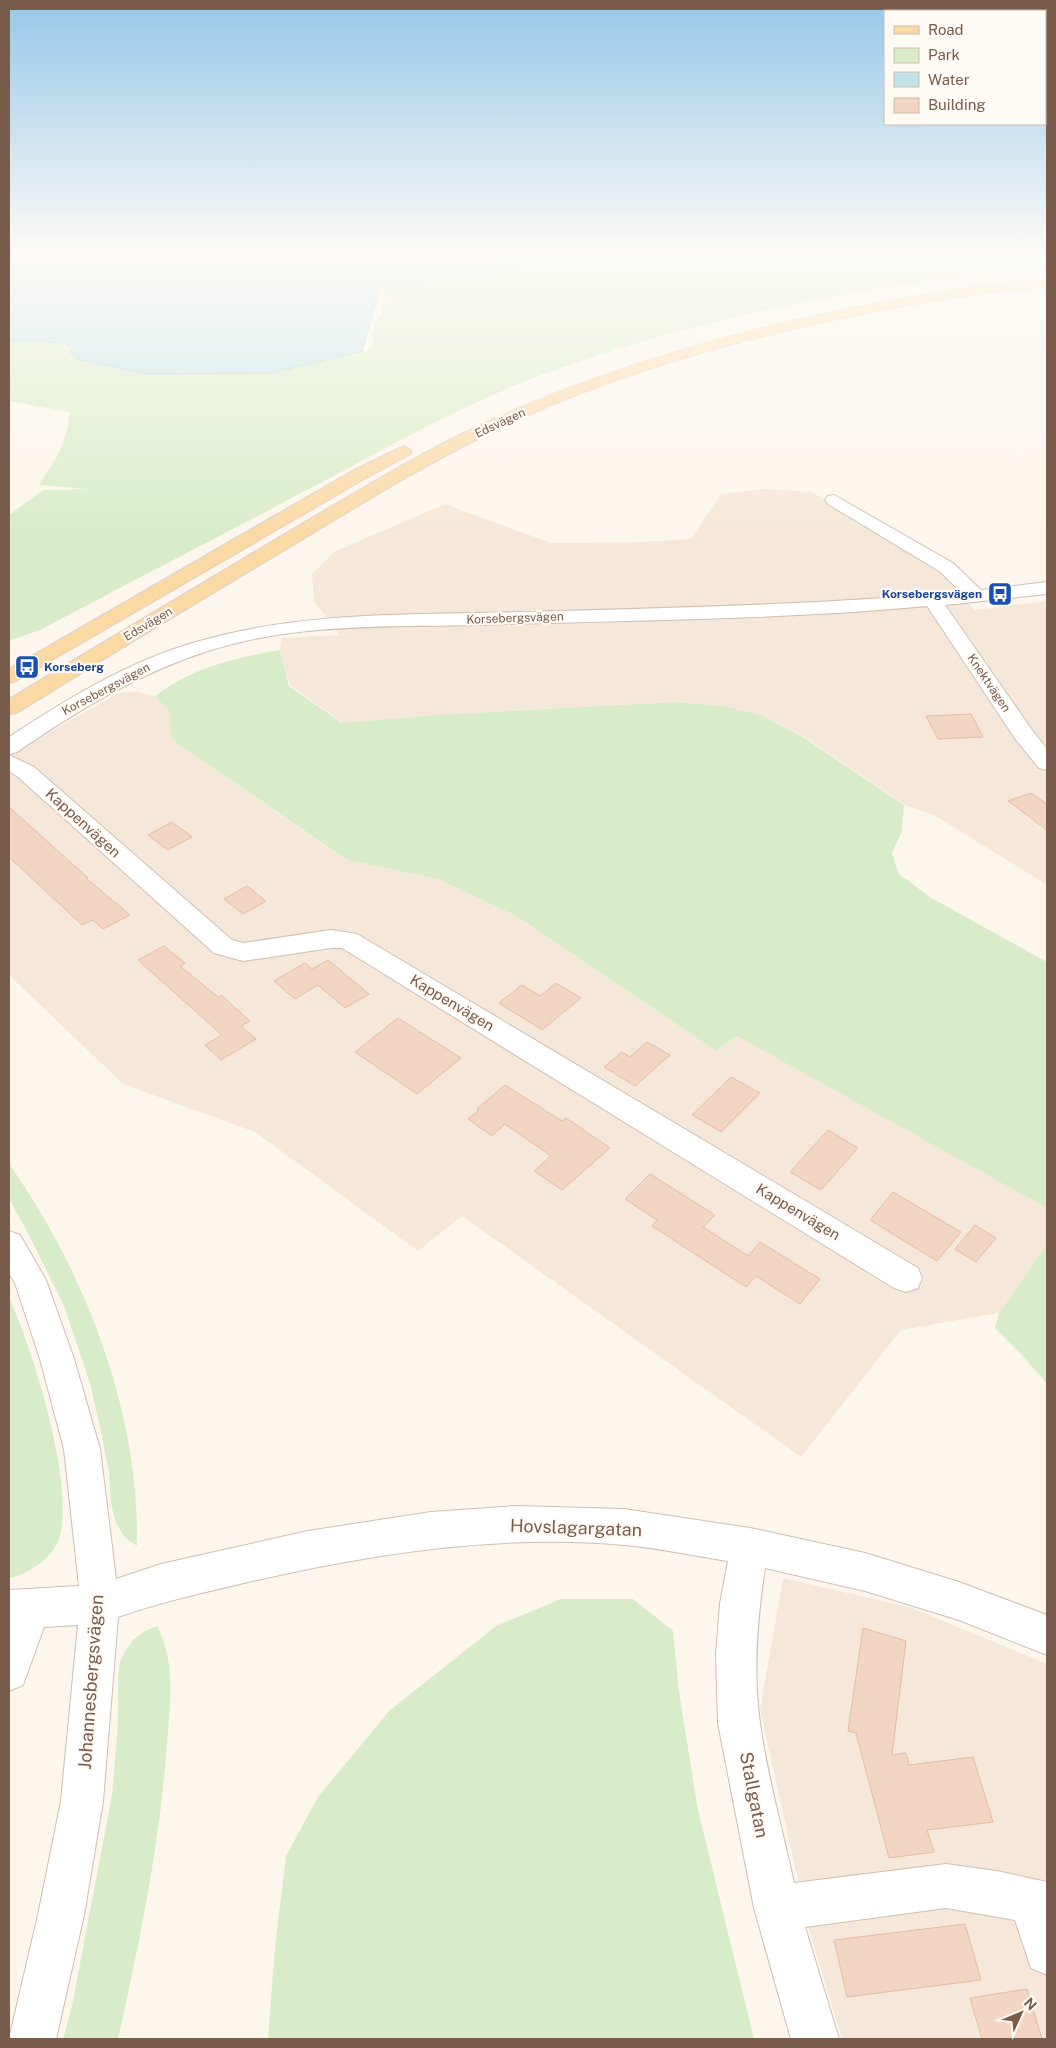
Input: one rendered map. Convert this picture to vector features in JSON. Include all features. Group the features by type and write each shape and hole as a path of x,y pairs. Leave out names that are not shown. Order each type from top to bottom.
{"main road":[{"name":"Edsvägen","path":"9,708 397,475 472,436 566,394 699,350"},
{"path":"617,360 635,354"},
{"name":"Edsvägen","path":"443,431 539,388"},
{"name":"Edsvägen","path":"9,677 360,474 418,443"}],"street":[{"path":"834,500 946,567 977,597"},
{"name":"Korsebergsvägen","path":"9,747 86,698 145,667 206,645 277,630 378,622 790,609 934,601 1047,588"},
{"name":"Knektvägen","path":"934,601 1024,735 1047,763"},
{"name":"Kappenvägen","path":"9,762 26,772 223,947 243,952 331,939 348,940 906,1278"},
{"name":"Johannesbergsvägen","path":"9,1244 30,1280 57,1359 82,1450 100,1604 82,1801 61,1915 32,2039"},
{"name":"Hovslagargatan","path":"19,1608 100,1604 170,1581 308,1550 431,1530 516,1524 624,1527 750,1546 865,1572 959,1601 1047,1635"},
{"name":"Stallgatan","path":"750,1546 740,1604 736,1654 740,1723 777,1908 815,2039"},
{"path":"9,1671 19,1608"},
{"path":"777,1908 946,1886 1039,1903 1047,1952"}],"shaded area":[{"path":"764,489 812,492 929,562 975,610 1047,601 1047,885 934,815 905,805 803,736 761,715 723,706 674,702 435,715 343,723 290,685 280,650 282,638 340,635 314,601 312,574 334,552 445,504 551,543 641,542 691,539 721,494"},
{"path":"138,692 155,696 170,712 171,739 346,860 438,879 515,916 716,1051 738,1036 1047,1208 1047,1242 999,1313 901,1330 801,1457 462,1216 418,1251 255,1132 123,1084 9,975 9,756 118,693"},
{"path":"783,1578 912,1608 1047,1664 1047,2039 842,2039 809,1930 760,1710"}],"green space":[{"path":"9,350 72,350 70,353 80,361 147,374 271,373 370,350 617,350 544,374 488,397 432,424 40,630 9,641 9,515 43,490 87,489 39,485 55,459 63,441 69,412 9,401"},
{"path":"280,650 289,686 342,723 435,715 675,702 723,706 761,715 803,737 904,805 902,831 892,853 899,874 930,897 1047,962 1047,1208 737,1036 716,1051 516,916 438,879 347,860 171,739 170,712 155,696 169,686 199,671 230,661"},
{"path":"9,1164 61,1250 84,1297 103,1345 118,1395 129,1445 135,1496 137,1546 125,1538 116,1523 111,1504 109,1472 90,1383 64,1306 9,1199"},
{"path":"1047,1243 1047,1384 1025,1358 995,1328 999,1313"},
{"path":"9,1298 29,1349 50,1420 62,1490 63,1519 58,1541 50,1554 32,1569 11,1578 9,1577"},
{"path":"561,1599 633,1599 673,1631 679,1692 698,1810 754,2039 268,2039 275,1947 286,1856 318,1797 389,1711 496,1626"},
{"path":"157,1626 167,1654 170,1683 164,1780 148,1892 118,2039 63,2039 72,2006 112,1795 118,1723 118,1674 120,1662 133,1640 145,1631"}],"water":[{"path":"72,350 362,350 271,373 147,374 80,360 70,353"}],"building":[{"path":"971,714 983,737 938,739 926,716"},
{"path":"1031,793 1047,804 1047,830 1008,801"},
{"path":"9,807 88,878 86,878 130,915 103,929 93,920 82,925 9,857"},
{"path":"172,822 192,837 168,850 148,835"},
{"path":"247,886 266,901 243,914 224,899"},
{"path":"164,946 185,963 180,966 218,997 221,995 250,1021 241,1026 256,1039 221,1060 205,1045 222,1035 138,960"},
{"path":"328,960 369,994 345,1008 318,985 295,999 274,981 305,963 312,969"},
{"path":"556,983 581,998 542,1030 499,1003 522,985 540,996"},
{"path":"398,1018 461,1058 417,1094 355,1052"},
{"path":"647,1042 670,1055 635,1086 604,1067 622,1052 630,1057"},
{"path":"731,1077 760,1093 721,1132 692,1115"},
{"path":"505,1085 562,1121 566,1118 610,1148 562,1190 534,1171 551,1156 505,1124 492,1136 468,1119"},
{"path":"828,1130 858,1148 821,1190 790,1172"},
{"path":"650,1174 715,1215 703,1227 748,1256 760,1242 820,1279 800,1304 756,1276 746,1287 652,1226 657,1220 625,1199"},
{"path":"893,1192 961,1232 937,1261 870,1220"},
{"path":"975,1225 996,1238 976,1262 955,1249"},
{"path":"863,1628 906,1641 892,1755 906,1753 909,1765 973,1757 993,1822 927,1830 934,1852 889,1858 856,1733 848,1731"},
{"path":"965,1924 981,1980 847,1997 834,1940"},
{"path":"1027,1989 1042,2039 982,2039 970,1998"}],"place":[{"name":"Korsebergsvägen","path":"1000,594"},
{"name":"Korseberg","path":"27,667"}]}
